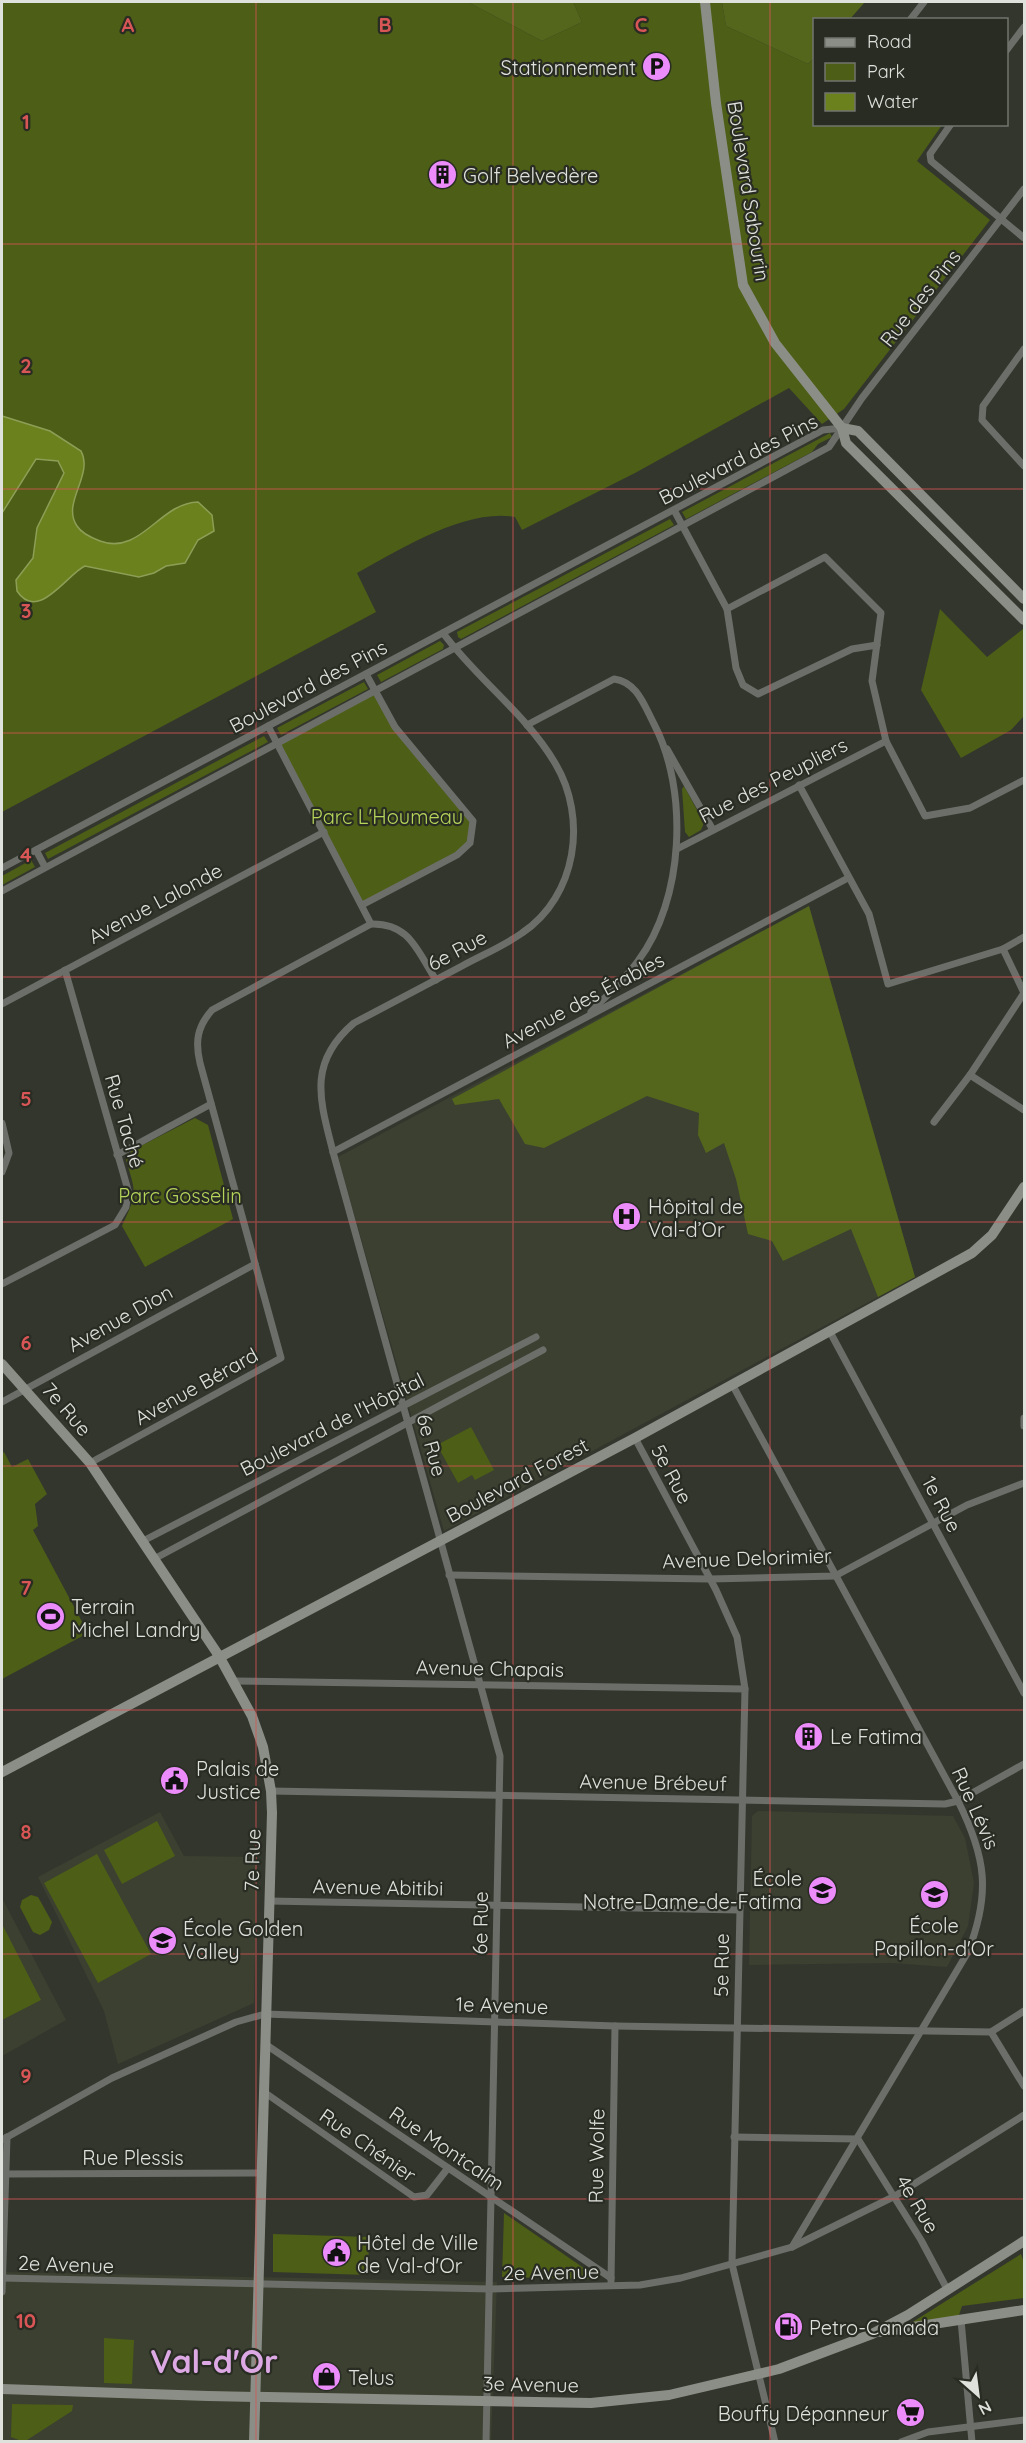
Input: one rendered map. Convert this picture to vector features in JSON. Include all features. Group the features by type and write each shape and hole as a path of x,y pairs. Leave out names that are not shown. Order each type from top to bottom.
{"street":[{"name":"Boulevard Sabourin","path":"705,2 716,104 743,285 775,343 842,428 846,443 1024,620"},
{"path":"912,18 924,2"},
{"path":"1008,48 1024,27"},
{"path":"950,126 930,154 931,161 1024,238"},
{"name":"Rue des Pins","path":"842,428 1024,189"},
{"path":"1024,349 982,406 982,420 1024,466"},
{"name":"Boulevard Sabourin","path":"842,428 858,431 1024,599"},
{"name":"Boulevard des Pins","path":"2,868 823,430 842,428"},
{"name":"Boulevard des Pins","path":"2,891 829,447 842,428"},
{"path":"674,510 727,609 736,668 743,685 758,694 852,649 877,645"},
{"path":"727,609 825,557 881,613 872,681 886,741 925,816 970,808 1024,780"},
{"name":"6e Rue","path":"443,633 453,647 527,725 556,764 571,799 575,833 569,869 551,905 523,933 354,1023 332,1046 325,1061 320,1086 333,1152 449,1575 482,1684 500,1756 486,2442"},
{"path":"362,905 457,855 470,843 473,821 395,727 366,674"},
{"path":"527,725 614,679 627,681 637,692 713,830"},
{"path":"268,726 371,924 389,923 413,942 436,980"},
{"path":"586,1017 639,960 661,917 674,873 677,849 675,793 662,739"},
{"name":"Rue des Peupliers","path":"677,849 886,741"},
{"path":"799,785 869,914 888,984 1003,949 1024,938"},
{"name":"Avenue Lalonde","path":"2,1004 324,832"},
{"path":"36,850 45,867"},
{"name":"Avenue des Érables","path":"333,1152 848,878"},
{"name":"Avenue Bérard","path":"90,1462 281,1358 211,1104 196,1041 203,1020 212,1010 371,924"},
{"path":"934,1122 970,1075 1024,993 1003,949"},
{"name":"Rue Taché","path":"2,1284 116,1225 126,1208 128,1190 65,970"},
{"path":"970,1075 1024,1110"},
{"path":"117,1155 211,1104"},
{"path":"2,1124 9,1153 2,1172"},
{"name":"Boulevard Forest","path":"2,1772 635,1438 972,1252 992,1234 1024,1187"},
{"name":"Avenue Dion","path":"2,1401 255,1263"},
{"name":"1e Rue","path":"830,1332 1024,1693"},
{"name":"Boulevard de l'Hôpital","path":"143,1541 536,1337"},
{"name":"Boulevard de l'Hôpital","path":"154,1559 543,1350"},
{"name":"7e Rue","path":"2,1364 90,1462 219,1656 234,1682 263,1747 271,1791 260,2283 254,2442"},
{"name":"Rue Lévis","path":"732,1384 958,1801 978,1844 984,1891 981,1912 968,1952 792,2247"},
{"path":"1024,1418 1024,1426"},
{"name":"5e Rue","path":"635,1438 738,1636 745,1689 732,2264 775,2442"},
{"name":"Avenue Delorimier","path":"449,1575 710,1579 835,1576 967,1505 1024,1483"},
{"name":"Avenue Chapais","path":"234,1682 745,1689"},
{"name":"Avenue Brébeuf","path":"271,1791 945,1804 958,1801 1024,1764"},
{"name":"Avenue Abitibi","path":"269,1901 739,1910"},
{"path":"1024,2011 991,2032 1024,2086"},
{"name":"1e Avenue","path":"4,2138 112,2078 236,2022 266,2014 615,2025 991,2032"},
{"name":"Rue Wolfe","path":"610,2287 615,2025"},
{"name":"Rue Montcalm","path":"265,2044 611,2278"},
{"name":"Rue Chénier","path":"264,2092 414,2197 427,2195 448,2168"},
{"name":"2e Avenue","path":"2,2278 490,2289 610,2287 681,2278 792,2247 895,2196 1024,2115"},
{"path":"734,2137 858,2139"},
{"path":"2,2292 4,2138"},
{"name":"4e Rue","path":"858,2139 895,2196 947,2289"},
{"name":"Rue Plessis","path":"5,2174 261,2173"},
{"name":"3e Avenue","path":"2,2389 487,2401 627,2401 669,2395 810,2359 872,2334 908,2315 1024,2241"},
{"path":"872,2334 1024,2310"},
{"path":"960,2320 972,2442"},
{"path":"901,2442 928,2432 1024,2420"}],"shaded area":[{"path":"468,2 573,2 582,22 542,41"},
{"path":"722,2 865,2 851,18 813,18 813,59 808,64 726,26"},
{"name":"Hôpital de Val-d’Or","path":"809,906 915,1277 444,1531 338,1157"},
{"path":"809,906 915,1277 878,1297 851,1229 783,1261 772,1241 748,1234 736,1179 724,1143 706,1153 698,1135 699,1113 647,1096 544,1148 525,1144 499,1099 455,1105 452,1099"},
{"name":"École Notre-Dame-de-Fatima","path":"758,1811 953,1816 965,1838 974,1883 968,1926 947,1967 892,1963 749,1965 752,1816"},
{"name":"École Golden Valley","path":"160,1812 184,1856 257,1857 254,2003 118,2064 104,2011 38,1877"},
{"path":"2,1898 66,2020 2,2056"},
{"path":"2,2272 497,2282 491,2441 2,2442"}],"green space":[{"path":"2,2 468,2 542,41 582,22 573,2 722,2 726,26 808,64 813,59 813,126 941,126 917,161 990,220 844,409 822,424 789,388 635,473 522,530 515,517 496,516 476,519 433,533 357,573 376,612 2,812"},
{"path":"830,433 832,437 818,444 812,452 686,519 682,512"},
{"path":"670,519 674,525 461,639 458,637 457,632"},
{"path":"940,609 987,657 1024,630 1024,716 1011,730 961,758 921,690"},
{"path":"440,641 444,645 443,649 381,682 377,675"},
{"path":"364,682 368,689 281,735 277,728"},
{"name":"Parc L'Houmeau","path":"375,689 395,727 473,821 470,843 457,855 362,905 276,742"},
{"path":"264,736 268,742 48,859 45,853"},
{"path":"684,786 704,823 701,830 689,837 685,832 682,789"},
{"path":"31,860 35,867 2,885 2,876"},
{"name":"Parc Gosselin","path":"195,1118 208,1125 233,1219 145,1267 122,1226 134,1194 126,1160 131,1151"},
{"path":"471,1427 494,1470 475,1480 472,1475 458,1483 437,1445"},
{"path":"4,1452 12,1467 28,1459 47,1494 35,1504 38,1526 33,1530 88,1633 2,1679 2,1454"},
{"path":"157,1821 175,1856 122,1884 104,1850"},
{"path":"97,1854 151,1954 98,1983 44,1883"},
{"path":"31,1895 38,1897 52,1922 49,1930 40,1935 33,1932 20,1907 22,1900"},
{"path":"2,1924 41,2000 2,2020"},
{"path":"504,2213 591,2273 590,2279 502,2277"},
{"path":"273,2234 369,2237 368,2275 273,2272"},
{"path":"1021,2254 1024,2263 1024,2298 962,2306 958,2318 911,2323"},
{"path":"104,2338 134,2340 132,2384 104,2383"},
{"path":"12,2404 73,2405 72,2411 24,2442 11,2437"}],"water":[{"path":"2,416 50,431 81,451 84,470 75,498 73,517 79,529 87,535 114,544 127,541 139,536 172,511 198,502 212,515 214,531 198,540 185,563 166,566 154,573 139,577 85,566 43,599 34,602 25,599 17,591 16,580 33,558 37,528 64,473 58,461 36,459 2,513"}],"place":[{"name":"Stationnement","path":"657,67"},
{"name":"Golf Belvedère","path":"442,175"},
{"name":"Hôpital de Val-d’Or","path":"627,1217"},
{"name":"Terrain Michel Landry","path":"50,1617"},
{"name":"Le Fatima","path":"809,1736"},
{"name":"Palais de Justice","path":"175,1780"},
{"name":"École Notre-Dame-de-Fatima","path":"823,1890"},
{"name":"École Papillon-d'Or","path":"934,1895"},
{"name":"École Golden Valley","path":"162,1940"},
{"name":"Hôtel de Ville de Val-d'Or","path":"336,2253"},
{"name":"Petro-Canada","path":"788,2327"},
{"name":"Telus","path":"327,2377"},
{"name":"Bouffy Dépanneur","path":"910,2413"}],"district":[{"name":"Val-d'Or","path":"214,2361"}]}
